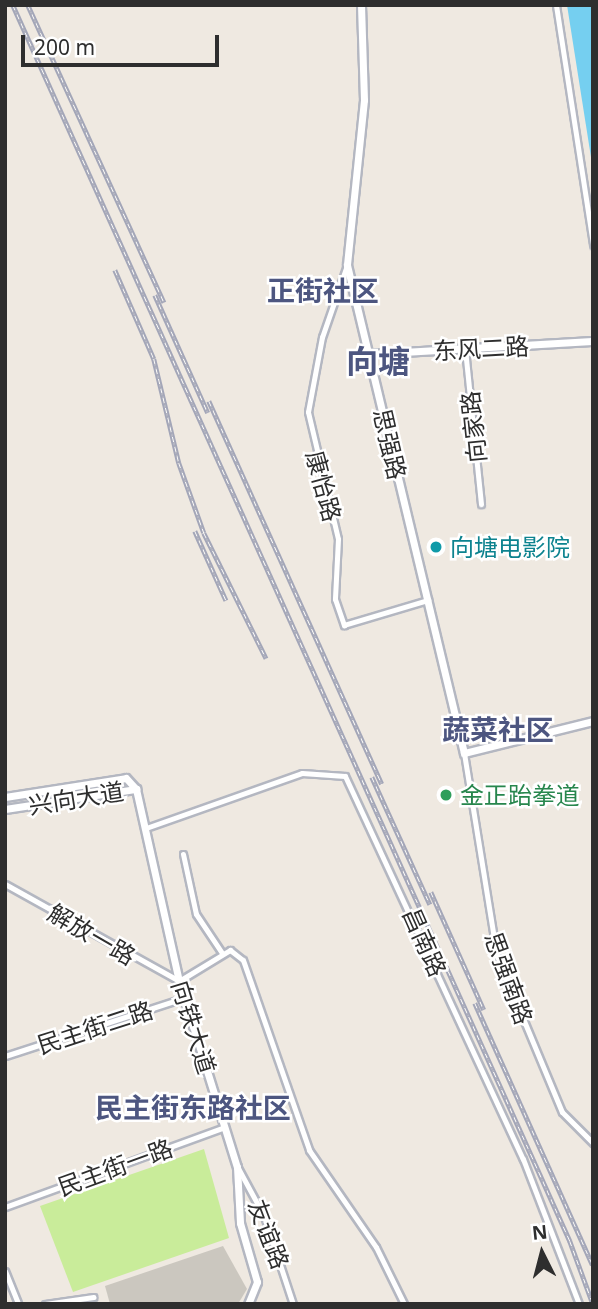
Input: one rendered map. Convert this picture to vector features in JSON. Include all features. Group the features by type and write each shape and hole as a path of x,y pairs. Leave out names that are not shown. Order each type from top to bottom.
{"street":[{"name":"思强路","path":"361,5 364,100 347,265 464,753"},
{"path":"556,5 593,245"},
{"name":"康怡路","path":"347,265 322,337 308,412 338,539 335,599 344,625 428,600"},
{"name":"东风二路","path":"368,354 593,341"},
{"name":"向家路","path":"465,349 481,504"},
{"path":"464,753 593,721"},
{"name":"思强南路","path":"464,753 497,956 562,1112 593,1143"},
{"name":"昌南路","path":"146,828 302,773 345,776 523,1158 579,1304"},
{"name":"兴向大道","path":"5,797 126,778 136,789"},
{"name":"兴向大道","path":"5,809 136,789"},
{"name":"向铁大道","path":"136,789 179,981 237,1167 240,1223 257,1282 248,1304"},
{"path":"183,854 196,914 222,953"},
{"name":"解放一路","path":"5,884 179,981"},
{"path":"179,981 230,950 243,960 309,1150 370,1236 404,1304"},
{"name":"民主街二路","path":"5,1056 184,998"},
{"name":"民主街一路","path":"5,1207 225,1126"},
{"name":"友谊路","path":"237,1167 264,1216 293,1304"},
{"path":"5,1271 18,1304"},
{"path":"45,1304 94,1297"}],"green space":[{"path":"204,1149 229,1238 73,1292 40,1206"}],"water":[{"path":"567,5 591,5 593,170"}],"building":[{"path":"223,1246 247,1289 238,1304 110,1304 105,1286"}],"railway":[{"path":"13,5 570,1241 593,1304"},
{"path":"28,5 164,302"},
{"path":"115,270 154,359 179,463 204,533 266,658"},
{"path":"155,295 208,413"},
{"path":"209,401 382,784"},
{"path":"195,531 226,600"},
{"path":"372,777 430,904"},
{"path":"431,892 484,1010"},
{"path":"475,1003 593,1265"}],"place":[{"name":"向塘电影院","path":"436,547"},
{"name":"金正跆拳道","path":"446,795"}],"district":[{"name":"正街社区","path":"323,290"},
{"name":"向塘","path":"378,361"},
{"name":"蔬菜社区","path":"498,729"},
{"name":"民主街东路社区","path":"193,1107"}]}
